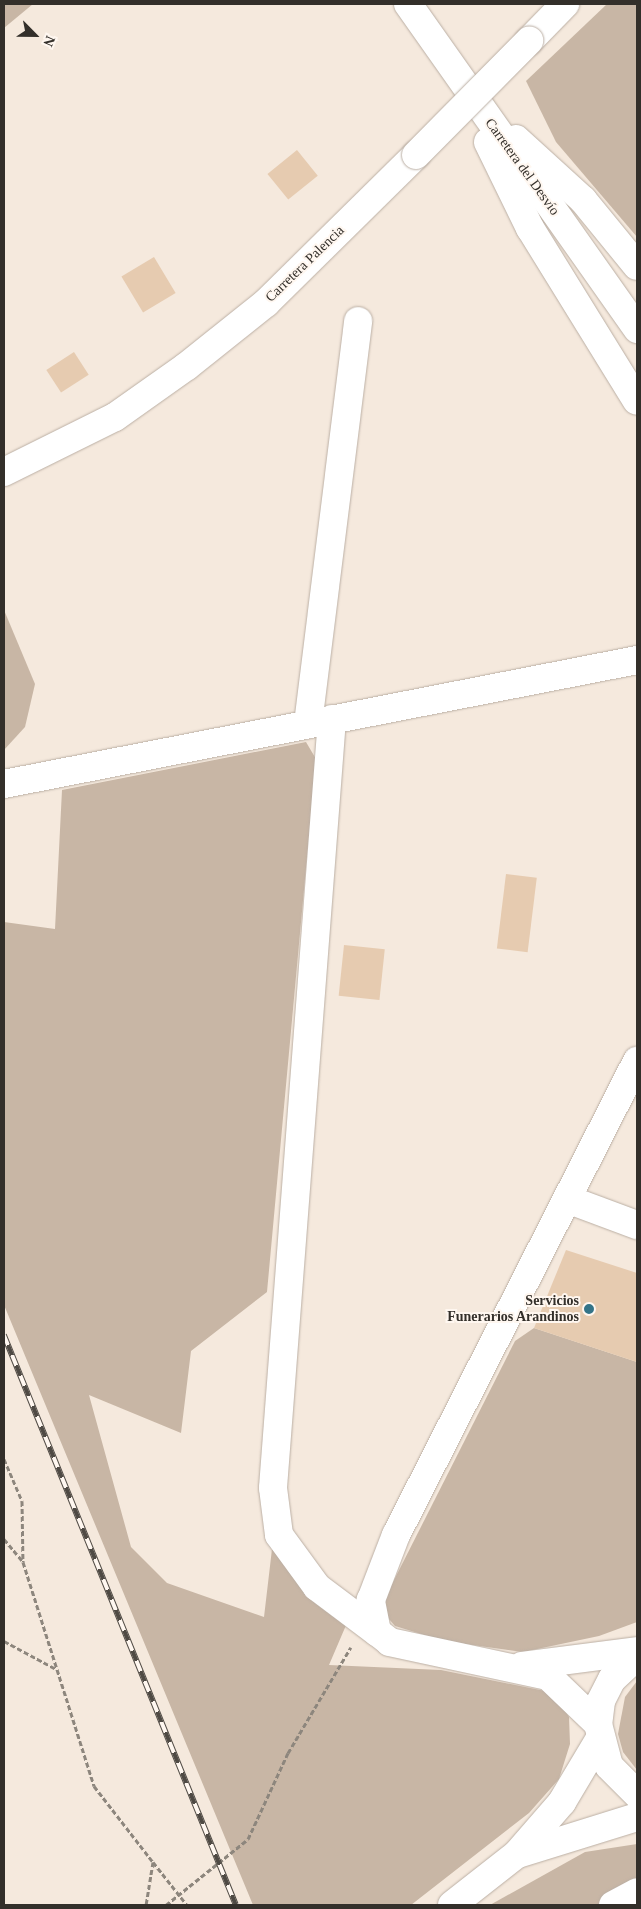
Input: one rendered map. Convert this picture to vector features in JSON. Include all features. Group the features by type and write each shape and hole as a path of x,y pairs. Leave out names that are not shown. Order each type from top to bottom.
{"main road":[{"name":"Carretera del Desvío","path":"408,4 473,99 637,329"},
{"name":"Carretera Palencia","path":"4,472 115,417 187,366 266,303 566,4"},
{"path":"450,64 530,228 637,401"},
{"path":"473,99 582,200 637,266"},
{"path":"358,321 320,722 273,1488 279,1535 317,1587 390,1642 427,1652 517,1666 548,1676 598,1732 609,1766 637,1794"},
{"path":"4,784 637,660"},
{"path":"371,1628 371,1600 396,1534 637,1061"},
{"path":"567,1199 637,1225"},
{"path":"517,1666 637,1651"},
{"path":"452,1905 517,1854 562,1802 598,1732 602,1700 612,1679 637,1656"},
{"path":"517,1854 637,1817"},
{"path":"613,1905 637,1892"}],"path":[{"path":"4,1459 22,1501 23,1562 94,1786 187,1905"},
{"path":"4,1539 23,1562"},
{"path":"166,1905 248,1839 288,1753 371,1628"},
{"path":"4,1641 57,1669"},
{"path":"146,1905 152,1862"}],"shaded area":[{"path":"4,4 33,4 4,28"},
{"path":"607,4 637,4 637,237 556,142 526,81"},
{"path":"4,610 35,684 25,727 4,750"},
{"path":"306,742 316,759 267,1292 191,1351 181,1433 89,1395 131,1547 167,1583 264,1617 272,1549 347,1623 329,1665 441,1670 555,1693 569,1717 570,1744 559,1779 529,1813 411,1905 253,1905 4,1305 4,922 55,929 62,790"},
{"path":"534,1328 637,1362 637,1622 599,1636 523,1652 444,1641 395,1626 382,1611 389,1590 515,1341"},
{"path":"637,1681 637,1770 623,1752 618,1734 625,1697"},
{"path":"637,1844 637,1905 490,1905 585,1852"}],"building":[{"path":"297,150 318,176 288,200 267,174"},
{"path":"154,257 176,293 143,313 121,277"},
{"path":"74,352 89,375 61,393 46,370"},
{"path":"506,874 537,878 528,952 497,948"},
{"path":"344,945 385,949 379,1000 339,996"},
{"name":"Servicios Funerarios Arandinos","path":"566,1250 637,1273 637,1362 534,1328"}],"railway":[{"path":"4,1335 236,1905"}],"place":[{"name":"Servicios Funerarios Arandinos","path":"589,1309"}]}
